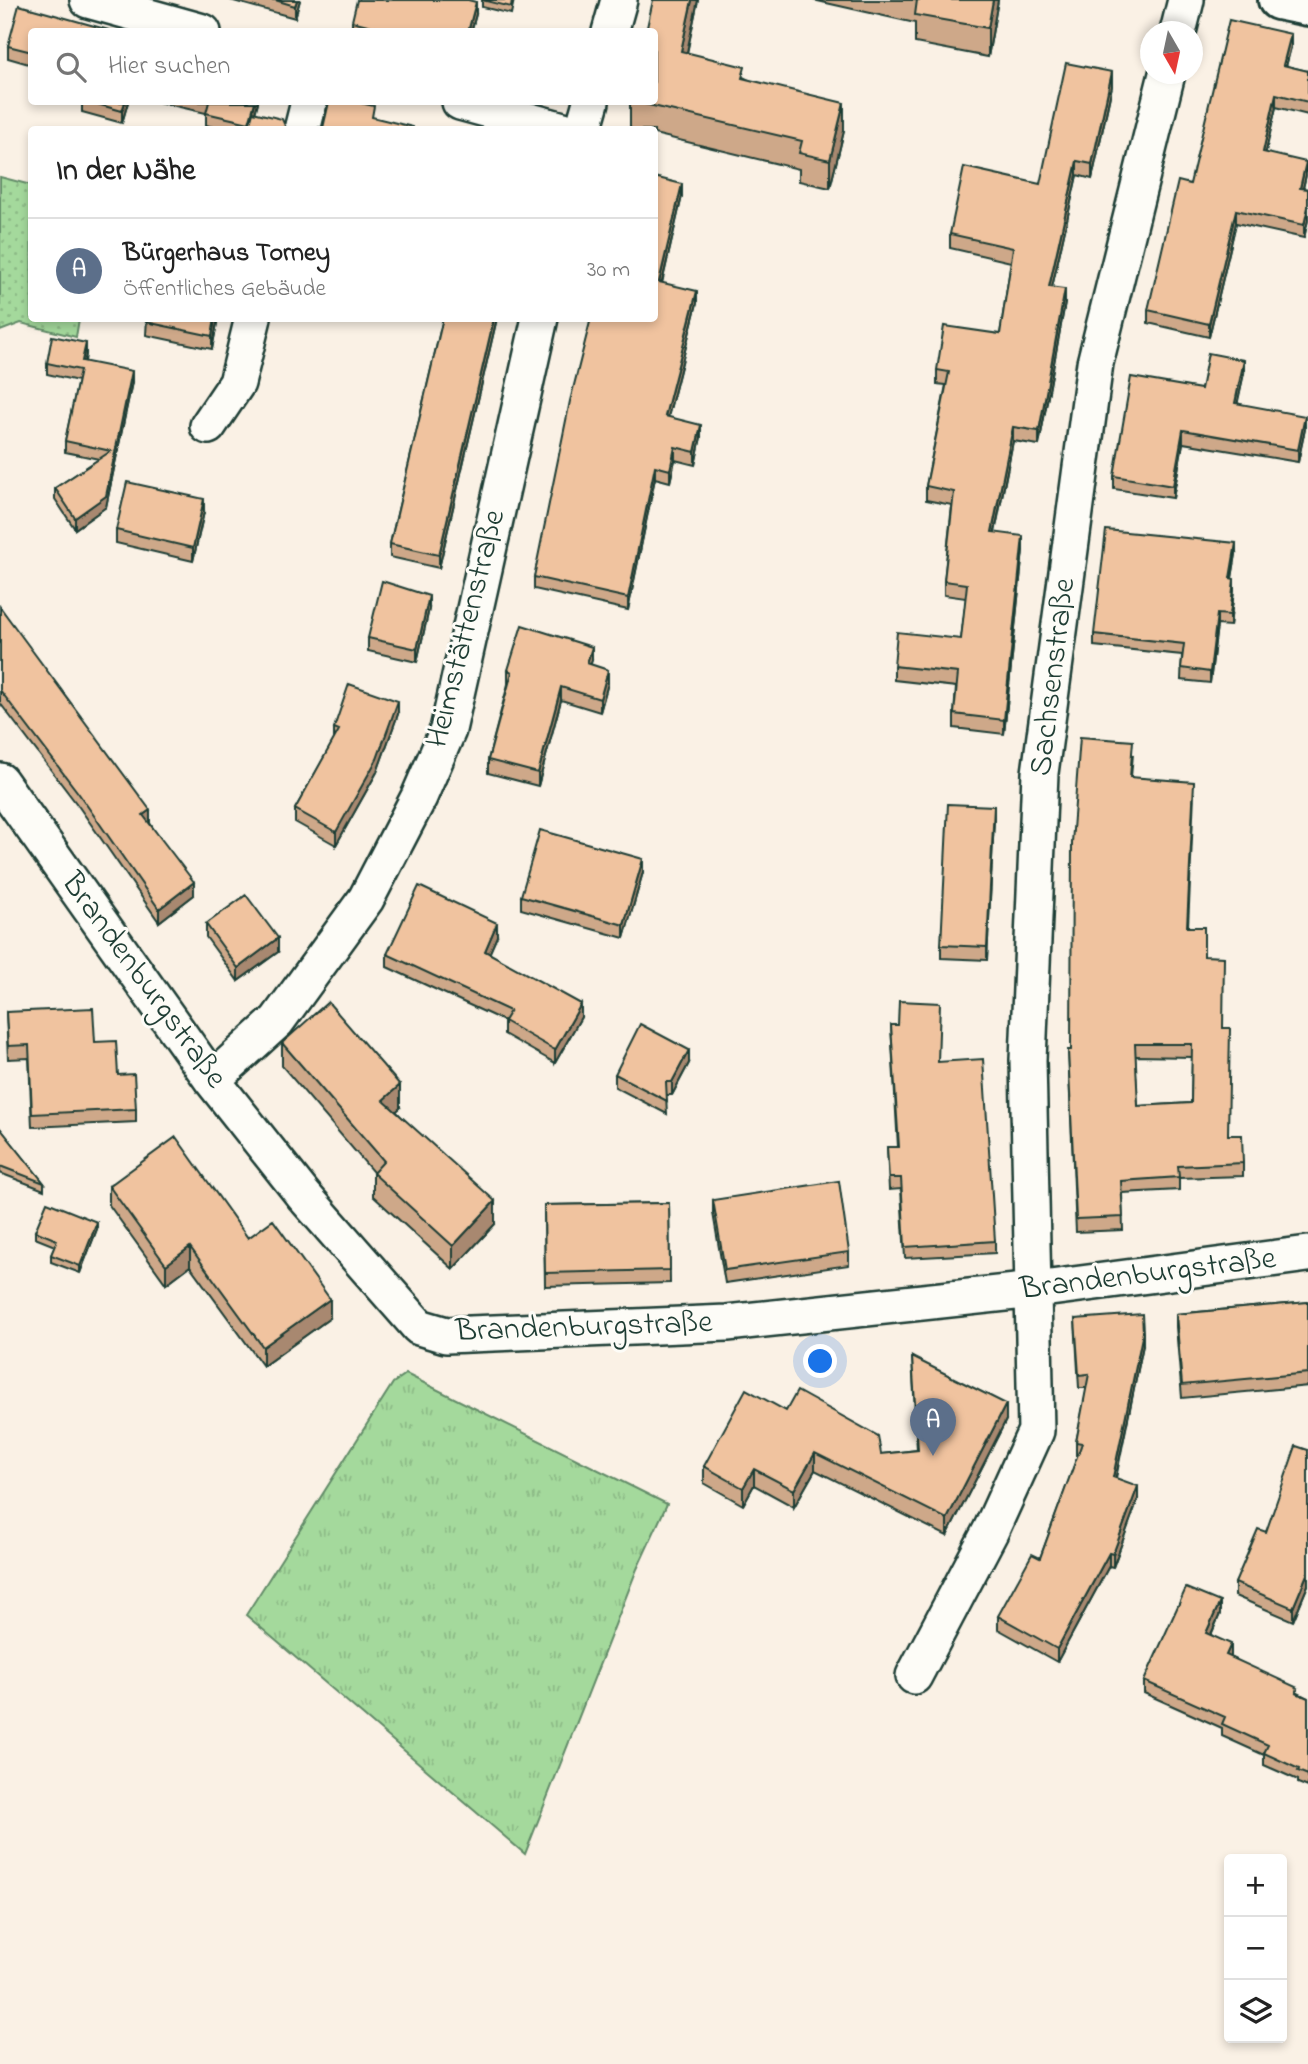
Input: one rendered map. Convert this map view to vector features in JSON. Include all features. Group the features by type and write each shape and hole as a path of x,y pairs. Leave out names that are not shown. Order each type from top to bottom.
{"street":[{"path":"88,0 189,28"},
{"path":"611,28 619,0"},
{"path":"1181,21 1186,0"},
{"path":"1278,0 1308,6"},
{"name":"Sachsenstraße","path":"914,1676 990,1530 1036,1431 1028,1060 1040,774 1095,363 1165,84"},
{"path":"303,126 308,105"},
{"path":"471,105 548,126"},
{"path":"584,126 590,105"},
{"path":"208,426 236,383 252,322"},
{"name":"Heimstättenstraße","path":"212,1080 277,1021 366,899 419,797 448,730 539,322"},
{"name":"Brandenburgstraße","path":"0,781 212,1080 303,1196 419,1328 446,1335 727,1323 1035,1290 1308,1254"}],"green space":[{"path":"0,177 28,184 28,322 78,322 76,337 21,323 0,331"},
{"path":"406,1374 667,1504 637,1569 525,1854 246,1615 393,1383"}],"building":[{"path":"275,0 297,0 295,6"},
{"path":"357,0 476,2 469,28 379,28 352,21"},
{"path":"482,0 512,0 511,7"},
{"path":"653,0 692,0 681,51 745,67 742,78 844,103 830,160 799,153 802,141 649,105 658,105 658,28 647,28"},
{"path":"917,0 993,0 988,28 915,15"},
{"path":"19,5 102,28 28,28 28,51 8,46"},
{"path":"1229,20 1291,34 1283,65 1308,71 1308,102 1276,94 1263,152 1306,162 1300,188 1308,189 1308,207 1304,225 1236,210 1209,324 1148,310 1178,181 1190,184"},
{"path":"1066,63 1112,72 1092,164 1077,161 1049,287 1065,289 1039,431 1013,427 992,532 1023,536 1004,720 954,714 958,673 894,666 897,632 961,639 967,584 944,581 954,492 926,486 949,372 937,370 944,326 1000,334 1013,248 950,234 964,167 1040,184"},
{"path":"101,105 124,105 122,111"},
{"path":"208,105 254,105 249,123 206,113"},
{"path":"328,105 370,105 374,106 372,117 409,126 323,126"},
{"path":"253,112 282,119 285,126 249,126"},
{"path":"658,178 682,184 659,282 697,291 665,416 701,425 695,452 675,447 670,470 655,466 628,598 534,577 570,401 590,322 658,322"},
{"path":"146,322 214,322 212,336"},
{"path":"442,322 493,322 439,555 390,544"},
{"path":"52,336 86,343 82,361 132,371 106,496 75,518 55,488 111,451 65,441 80,370 47,363"},
{"path":"1208,353 1244,360 1235,403 1305,416 1298,450 1183,430 1173,486 1114,476 1131,377 1201,389"},
{"path":"127,482 204,499 193,548 116,530"},
{"path":"1106,530 1236,543 1230,578 1234,579 1230,615 1217,614 1210,672 1181,668 1184,644 1094,634"},
{"path":"382,581 429,596 417,649 368,638"},
{"path":"0,607 150,810 143,815 194,882 159,909 79,794 0,690"},
{"path":"522,625 592,647 587,663 608,670 600,699 561,687 538,773 488,760 512,672 508,670"},
{"path":"349,684 398,701 377,759 336,832 295,809 339,730 334,728"},
{"path":"1080,737 1133,741 1130,777 1194,782 1187,927 1204,927 1204,956 1224,957 1223,1028 1230,1028 1228,1135 1242,1135 1243,1163 1178,1166 1179,1177 1121,1181 1123,1217 1076,1219 1068,1050 1071,1050 1072,843","holes":["1135,1044 1192,1044 1191,1103 1138,1106"]},
{"path":"948,804 994,806 987,947 941,945"},
{"path":"540,830 643,859 624,925 521,896"},
{"path":"419,886 497,923 485,951 581,1004 555,1050 504,1021 510,1011 387,954"},
{"path":"246,895 278,938 238,968 206,924"},
{"path":"899,1001 940,1003 938,1062 983,1059 995,1241 905,1247 901,1178 889,1178 887,1147 899,1147 891,1025 898,1025"},
{"path":"328,1002 400,1085 383,1100 495,1201 453,1246 373,1173 384,1161 282,1043"},
{"path":"93,1008 95,1042 116,1041 118,1075 134,1074 136,1109 32,1114 29,1045 8,1046 6,1012"},
{"path":"640,1024 689,1050 672,1082 666,1082 667,1101 615,1074"},
{"path":"0,1128 44,1183 0,1166"},
{"path":"176,1137 248,1238 273,1220 330,1299 263,1347 190,1247 166,1265 109,1186"},
{"path":"839,1181 849,1252 725,1270 713,1200"},
{"path":"47,1202 97,1222 80,1266 51,1255 57,1240 35,1231"},
{"path":"669,1203 670,1270 545,1273 544,1205"},
{"path":"1308,1302 1308,1373 1182,1385 1176,1314"},
{"path":"1142,1314 1143,1332 1113,1477 1138,1486 1113,1554 1109,1553 1057,1649 998,1616 1032,1554 1040,1558 1082,1443 1076,1442 1089,1374 1079,1375 1075,1319"},
{"path":"912,1357 1006,1404 947,1519 815,1453 794,1490 754,1469 743,1488 704,1466 746,1389 786,1411 797,1391 878,1436 881,1454 918,1450"},
{"path":"1296,1446 1308,1450 1308,1572 1293,1608 1235,1583 1258,1529 1266,1532"},
{"path":"1186,1588 1220,1602 1206,1633 1231,1644 1226,1655 1298,1688 1296,1693 1308,1698 1308,1775 1264,1753 1268,1745 1222,1724 1225,1717 1144,1681"}],"place":[{"name":"Bürgerhaus Torney","path":"933,1456"}]}
